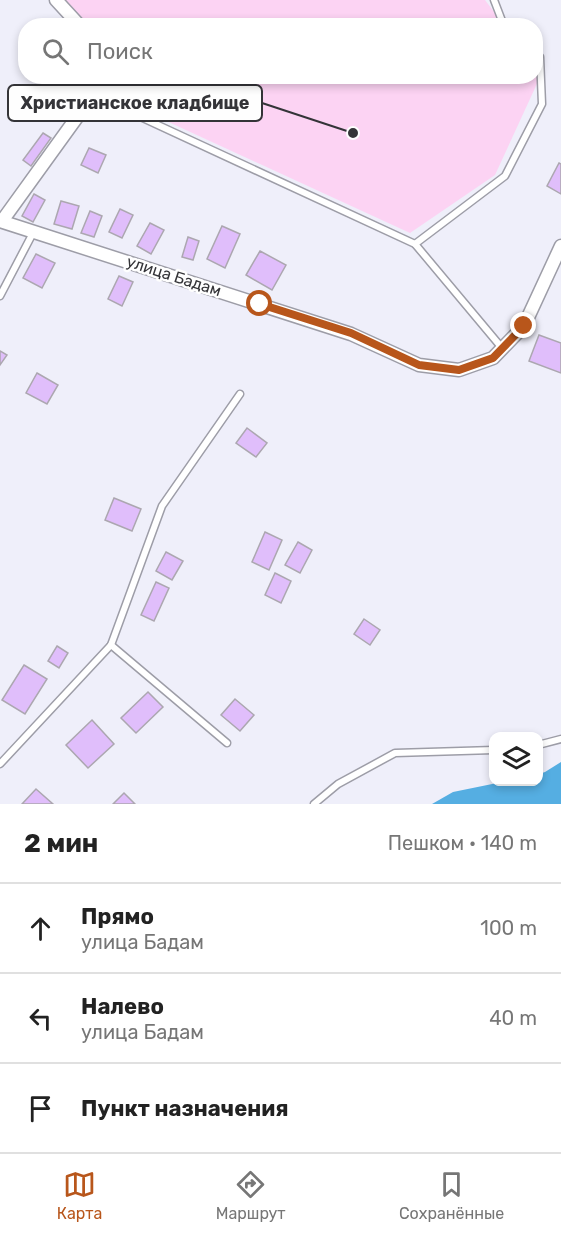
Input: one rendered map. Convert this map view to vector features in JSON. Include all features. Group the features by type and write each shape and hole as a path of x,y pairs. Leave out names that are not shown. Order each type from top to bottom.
{"street":[{"path":"56,0 73,18"},
{"path":"1,221 93,95 94,84"},
{"name":"улица Бадам","path":"1,221 351,333 419,365 459,370 493,358 524,326 561,246"}],"lane":[{"path":"494,0 501,18"},
{"path":"415,244 505,176 542,104 541,84"},
{"path":"93,95 415,244 502,348"},
{"path":"0,296 34,231"},
{"path":"0,764 111,645 162,506 240,394"},
{"path":"111,645 227,743"},
{"path":"543,744 561,739"},
{"path":"314,804 338,784 395,753 489,750"}],"shaded area":[{"path":"66,0 485,0 499,18 72,18"},
{"path":"97,84 537,84 495,175 410,233 99,90"}],"water":[{"path":"561,762 561,804 432,804 453,792 489,785 543,786 543,773"}],"building":[{"path":"43,133 51,138 31,166 23,160"},
{"path":"89,148 106,155 98,173 81,165"},
{"path":"559,163 561,164 561,194 547,186"},
{"path":"34,194 45,200 33,222 22,216"},
{"path":"61,201 79,206 72,229 54,224"},
{"path":"120,209 133,215 122,238 109,232"},
{"path":"90,211 102,216 94,237 81,233"},
{"path":"150,223 164,230 151,254 137,246"},
{"path":"222,226 240,234 225,268 207,259"},
{"path":"188,237 199,241 193,260 182,257"},
{"path":"260,251 286,265 272,290 246,275"},
{"path":"36,254 55,263 42,288 23,278"},
{"path":"119,276 133,282 122,306 108,299"},
{"path":"539,335 561,343 561,373 529,361"},
{"path":"0,351 7,355 0,365"},
{"path":"37,373 58,385 47,404 26,393"},
{"path":"247,428 267,443 256,457 236,443"},
{"path":"114,498 141,509 132,531 105,520"},
{"path":"265,532 282,540 269,570 252,562"},
{"path":"298,542 312,550 300,573 285,565"},
{"path":"166,552 183,561 172,580 156,571"},
{"path":"275,573 291,581 281,603 265,595"},
{"path":"156,582 169,588 154,621 141,615"},
{"path":"364,619 380,630 370,645 354,634"},
{"path":"57,646 68,653 59,668 48,661"},
{"path":"24,665 47,679 25,714 2,700"},
{"path":"148,692 163,707 136,733 121,718"},
{"path":"235,699 254,715 240,731 221,715"},
{"path":"92,720 114,744 88,768 66,745"},
{"path":"36,789 53,804 22,804"},
{"path":"124,793 135,804 113,804"}],"place":[{"name":"Христианское кладбище","path":"353,133"}],"route":[{"path":"260,304 351,333 419,365 459,370 493,358 524,326"}]}
